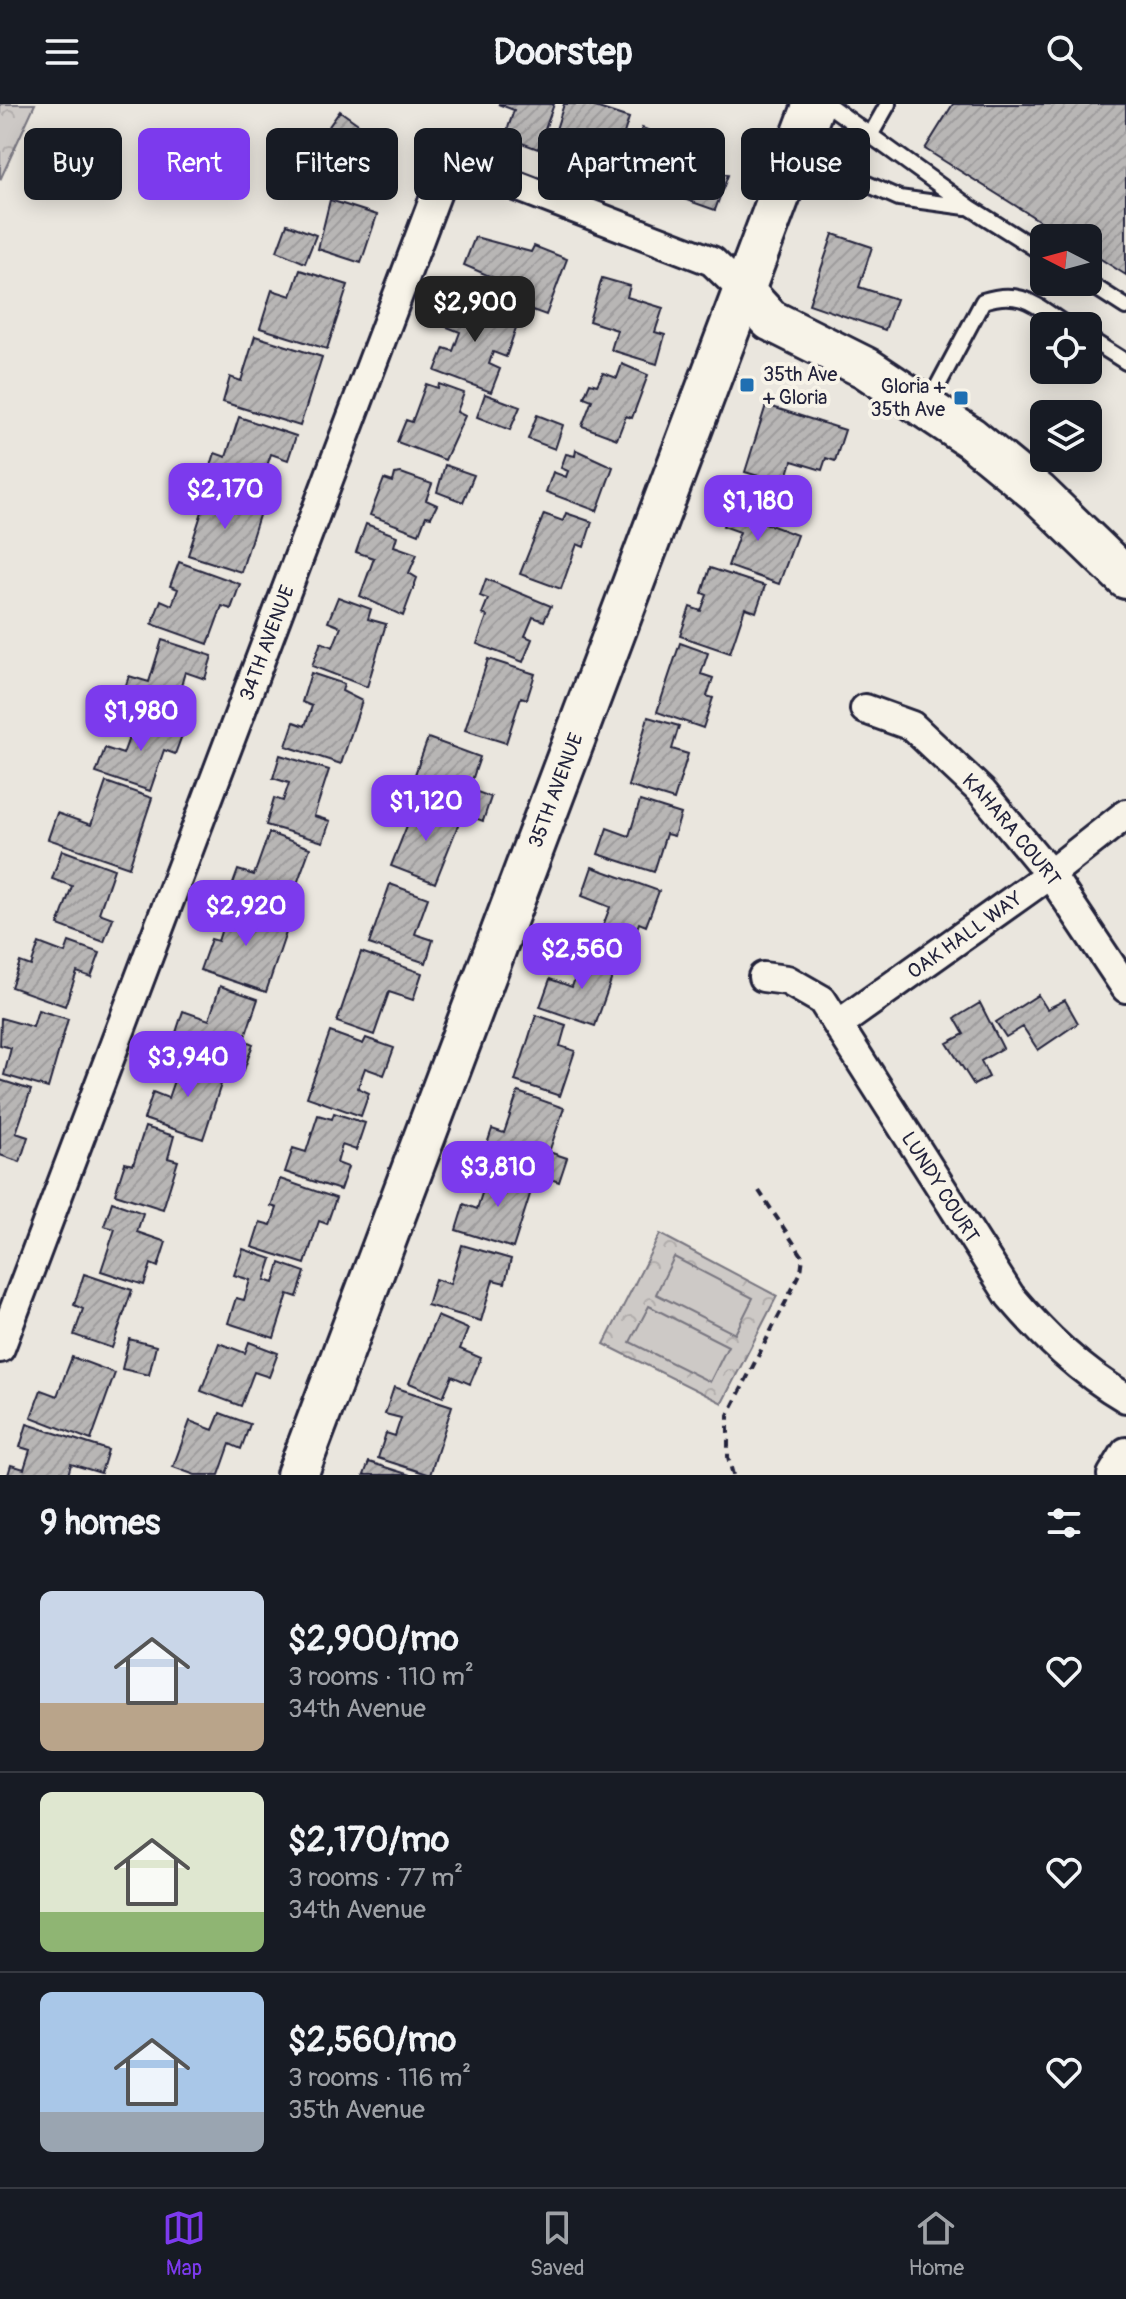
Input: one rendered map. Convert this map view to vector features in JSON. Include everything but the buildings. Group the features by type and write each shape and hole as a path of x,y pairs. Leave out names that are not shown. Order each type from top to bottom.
{"street":[{"name":"35TH AVENUE","path":"805,128 814,104"},
{"name":"34TH AVENUE","path":"0,1348 449,160 712,261 744,292"},
{"name":"35TH AVENUE","path":"297,1475 778,200"},
{"path":"744,292 770,320 853,361 927,407 1038,493 1126,578"},
{"name":"KAHARA COURT","path":"865,709 901,720 932,741 982,792 1050,874 1126,988"},
{"name":"OAK HALL WAY","path":"839,1024 1050,874 1126,814"},
{"name":"LUNDY COURT","path":"763,977 787,980 822,1000 1010,1296 1042,1334 1080,1367 1126,1398"},
{"path":"1112,1475 1126,1452"}],"lane":[{"path":"827,104 971,208 1030,245"},
{"path":"871,134 888,104"},
{"path":"870,185 899,198 971,208"},
{"path":"1102,292 1126,307"},
{"path":"927,407 983,301 1005,294 1023,297 1046,312"},
{"path":"1102,347 1126,362"}],"path":[{"path":"733,1475 728,1457 728,1415 801,1272 803,1257 759,1191"}],"green space":[{"path":"0,104 35,104 0,180"},
{"path":"660,1234 777,1296 722,1403 604,1344"},
{"path":"674,1257 753,1298 735,1334 656,1294"},
{"path":"649,1306 728,1346 710,1382 630,1342"}],"place":[{"name":"35th Ave + Gloria","path":"747,385"},
{"name":"Gloria + 35th Ave","path":"961,398"}]}
